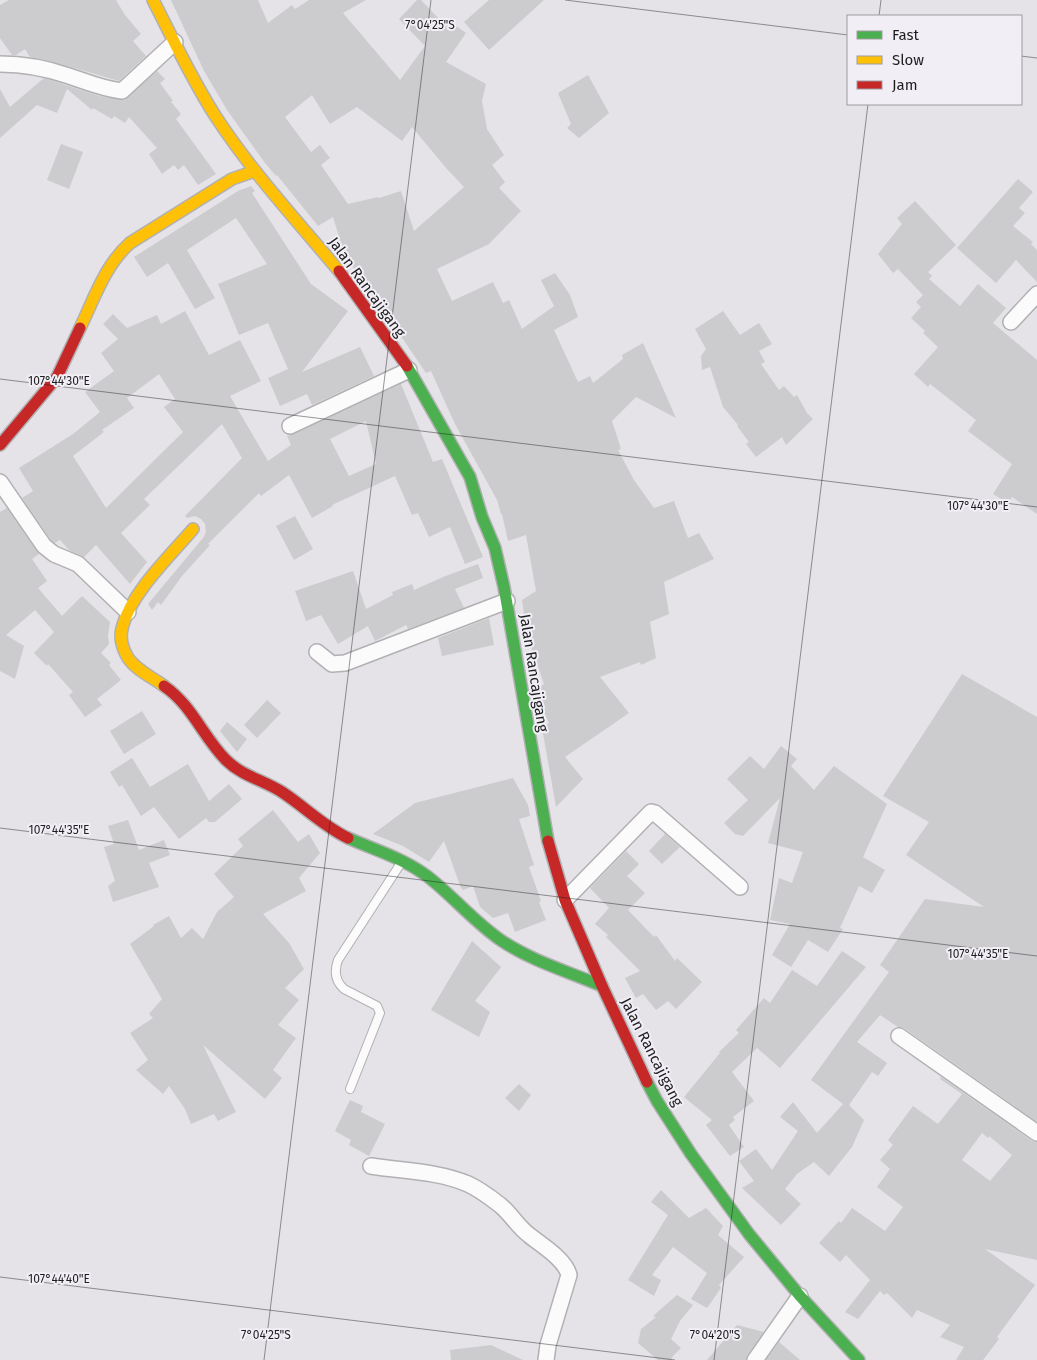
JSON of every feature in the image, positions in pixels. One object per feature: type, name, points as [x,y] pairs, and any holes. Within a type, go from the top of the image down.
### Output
[{"type":"main road","name":"Jalan Rancajigang","points":[[153,0],[194,80],[216,117],[255,171],[346,280],[409,370],[470,477],[482,517],[495,548],[507,601],[550,852],[565,900],[602,986],[657,1101],[691,1154],[749,1234],[800,1296],[858,1360]]},
{"type":"main road","points":[[0,445],[57,377],[109,268],[120,252],[130,243],[232,179],[255,171]]},
{"type":"main road","points":[[193,529],[134,600],[122,624],[121,636],[132,664],[178,696],[215,748],[233,767],[282,792],[313,817],[339,834],[420,870],[481,926],[501,940],[602,986]]},
{"type":"street","points":[[0,64],[30,65],[110,90],[122,91],[175,42]]},
{"type":"street","points":[[1011,322],[1036,296]]},
{"type":"street","points":[[290,426],[409,370]]},
{"type":"street","points":[[0,482],[44,546],[54,554],[78,564],[128,612]]},
{"type":"street","points":[[317,652],[332,664],[345,663],[507,601]]},
{"type":"street","points":[[565,900],[651,812],[655,812],[740,887]]},
{"type":"street","points":[[899,1036],[1037,1133]]},
{"type":"street","points":[[371,1166],[439,1176],[469,1184],[501,1205],[524,1232],[545,1246],[567,1269],[569,1275],[548,1345],[546,1360]]},
{"type":"street","points":[[755,1360],[800,1296]]},
{"type":"lane","points":[[350,1089],[380,1013],[377,1006],[344,989],[336,973],[336,966],[338,960],[402,862]]},
{"type":"building","points":[[9,0],[116,0],[125,15],[141,34],[133,41],[146,56],[119,81],[30,57],[25,49],[16,55],[12,55],[0,38],[0,5]]},
{"type":"building","points":[[171,0],[258,0],[268,23],[292,5],[295,9],[309,0],[366,0],[343,13],[400,80],[425,46],[399,19],[417,0],[421,0],[442,22],[445,18],[466,33],[446,62],[486,84],[482,101],[487,129],[504,155],[492,165],[505,182],[499,188],[521,211],[489,244],[437,269],[452,301],[493,282],[503,303],[509,300],[522,329],[554,306],[541,280],[555,273],[570,295],[578,317],[554,330],[578,382],[590,376],[593,383],[623,359],[622,355],[643,343],[676,418],[636,397],[612,421],[621,449],[618,450],[634,480],[654,508],[674,501],[688,538],[699,533],[714,559],[664,582],[669,614],[650,622],[656,658],[641,665],[640,662],[600,677],[629,713],[565,757],[583,779],[556,807],[542,728],[549,723],[536,697],[535,690],[544,684],[527,635],[522,600],[536,591],[526,535],[508,541],[497,500],[455,424],[431,371],[426,373],[390,320],[379,293],[373,296],[355,271],[350,260],[346,260],[333,217],[318,226],[265,163],[227,110],[204,71]],"holes":[[[312,95],[330,124],[357,107],[402,141],[412,127],[464,187],[414,231],[401,191],[379,198],[348,204],[321,165],[330,158],[320,145],[311,152],[285,117]]]},
{"type":"building","points":[[489,0],[544,0],[489,50],[464,22]]},
{"type":"building","points":[[157,71],[165,79],[160,83],[173,101],[171,102],[181,114],[176,119],[216,174],[198,185],[184,165],[178,170],[174,165],[162,174],[149,154],[157,148],[129,117],[125,123],[114,116],[112,119],[93,108],[92,110],[67,89],[57,113],[37,105],[0,138],[0,89],[10,107],[44,78],[99,96],[124,100]]},
{"type":"building","points":[[588,75],[609,113],[579,138],[567,128],[571,124],[558,93]]},
{"type":"building","points":[[61,144],[83,152],[69,189],[47,180]]},
{"type":"building","points":[[1018,179],[1033,192],[1019,208],[1025,213],[1013,226],[1033,242],[1031,244],[1037,250],[1037,282],[1016,260],[996,283],[957,248]]},
{"type":"building","points":[[251,186],[255,191],[252,193],[311,284],[348,311],[302,372],[360,347],[374,376],[312,405],[307,394],[280,406],[268,378],[288,369],[268,323],[239,335],[218,284],[267,264],[236,218],[187,250],[215,298],[195,309],[168,263],[147,277],[134,257],[238,191]]},
{"type":"building","points":[[915,201],[956,245],[928,272],[932,276],[929,279],[960,306],[978,284],[1006,308],[993,323],[1037,360],[1037,514],[1012,497],[1008,503],[993,494],[1012,464],[968,431],[976,420],[930,384],[928,387],[914,374],[938,347],[911,318],[921,307],[916,302],[923,295],[898,269],[893,273],[878,254],[902,224],[897,218]]},
{"type":"building","points":[[185,311],[209,355],[240,340],[261,381],[230,396],[268,461],[291,445],[287,436],[401,384],[433,462],[442,459],[483,557],[465,564],[450,527],[429,537],[418,513],[412,515],[395,476],[332,505],[312,518],[289,475],[261,496],[259,493],[208,544],[210,545],[182,576],[161,605],[158,602],[152,610],[148,604],[206,532],[205,524],[201,519],[195,516],[187,518],[185,516],[242,458],[222,424],[144,499],[150,505],[121,533],[147,562],[130,584],[96,545],[84,557],[69,550],[60,540],[55,543],[22,498],[33,491],[19,468],[73,434],[100,412],[85,392],[114,371],[101,353],[118,339],[103,324],[113,314],[127,328],[157,315],[161,324]],"holes":[[[159,374],[175,399],[164,407],[183,432],[106,508],[73,456],[104,432],[102,430],[134,408],[127,398]],[[366,421],[376,464],[349,476],[330,439]]]},
{"type":"building","points":[[723,311],[740,335],[759,323],[772,344],[759,351],[765,362],[761,364],[779,390],[784,386],[794,397],[797,395],[807,413],[813,419],[786,445],[782,437],[756,457],[746,444],[749,442],[738,425],[723,407],[710,367],[702,370],[701,356],[706,349],[695,329]]},
{"type":"building","points":[[7,508],[39,554],[32,559],[47,581],[38,588],[62,616],[82,596],[110,622],[109,644],[101,653],[111,663],[109,665],[121,680],[97,699],[102,705],[85,717],[69,695],[73,692],[48,664],[47,666],[34,653],[54,632],[35,610],[6,635],[24,646],[15,679],[0,671],[0,512]]},
{"type":"building","points":[[295,516],[313,549],[294,560],[276,526]]},
{"type":"building","points":[[478,564],[483,578],[455,589],[464,608],[408,629],[406,625],[375,641],[368,626],[338,644],[321,615],[306,621],[295,591],[353,571],[366,609],[393,595],[392,592],[412,584],[414,590]]},
{"type":"building","points":[[489,618],[494,645],[442,656],[438,638]]},
{"type":"building","points":[[962,674],[1037,717],[1037,1122],[904,1028],[898,1027],[880,1015],[857,1042],[887,1063],[878,1076],[872,1072],[849,1105],[864,1120],[852,1147],[829,1176],[814,1162],[797,1174],[785,1189],[801,1204],[781,1225],[742,1188],[754,1181],[739,1161],[756,1149],[772,1170],[798,1131],[780,1117],[793,1102],[817,1133],[843,1104],[811,1080],[889,972],[880,965],[925,899],[984,907],[906,855],[929,822],[883,796]]},
{"type":"building","points":[[267,700],[281,713],[257,738],[244,725]]},
{"type":"building","points":[[142,711],[156,734],[124,754],[110,731]]},
{"type":"building","points":[[227,722],[247,739],[237,752],[220,731]]},
{"type":"building","points":[[781,746],[797,759],[791,766],[814,790],[834,766],[887,804],[863,857],[885,870],[872,893],[859,886],[840,928],[843,929],[828,952],[808,940],[791,967],[772,955],[790,924],[770,920],[779,878],[792,883],[803,852],[768,843],[780,798],[743,836],[735,834],[724,823],[748,800],[727,779],[750,756],[764,769]]},
{"type":"building","points":[[132,758],[150,787],[188,764],[209,801],[229,784],[242,799],[215,822],[209,822],[206,818],[179,839],[154,807],[141,816],[122,785],[119,787],[110,772]]},
{"type":"building","points":[[513,778],[528,805],[530,816],[519,819],[534,865],[529,867],[546,920],[515,932],[508,913],[493,918],[480,907],[473,886],[463,890],[461,888],[444,841],[429,862],[403,846],[373,834],[415,803]]},
{"type":"building","points":[[273,810],[298,842],[309,834],[320,853],[299,878],[306,891],[263,914],[289,943],[304,969],[285,988],[299,1000],[278,1025],[296,1038],[273,1070],[282,1078],[265,1099],[203,1045],[236,1112],[218,1121],[214,1114],[191,1124],[185,1109],[169,1086],[163,1094],[136,1070],[148,1060],[130,1033],[153,1018],[149,1014],[162,999],[130,944],[153,925],[169,916],[181,938],[192,928],[203,939],[217,912],[234,897],[214,874],[243,846],[238,839]]},
{"type":"building","points":[[128,820],[139,850],[164,840],[170,855],[149,863],[159,887],[113,902],[108,886],[115,881],[104,847],[114,844],[108,826]]},
{"type":"building","points":[[665,834],[680,847],[662,864],[649,851]]},
{"type":"building","points":[[626,851],[639,864],[627,876],[645,893],[628,910],[654,937],[656,935],[675,961],[677,958],[702,982],[676,1009],[668,1001],[656,1010],[643,994],[636,998],[625,978],[640,971],[606,937],[608,935],[595,924],[609,908],[590,888]]},
{"type":"building","points":[[472,941],[501,967],[475,1001],[490,1012],[479,1037],[431,1010]]},
{"type":"building","points":[[842,951],[866,967],[780,1068],[757,1048],[732,1072],[754,1101],[733,1117],[735,1120],[729,1125],[744,1147],[730,1156],[706,1125],[712,1120],[684,1097],[719,1052],[739,1033],[736,1030],[764,998],[770,1003],[792,970],[817,986]]},
{"type":"building","points":[[941,1077],[1032,1141],[1037,1142],[1037,1260],[985,1249],[1035,1285],[997,1337],[999,1339],[983,1360],[956,1360],[964,1347],[940,1337],[950,1325],[917,1310],[912,1318],[887,1293],[884,1295],[880,1291],[858,1319],[845,1312],[870,1280],[846,1255],[840,1262],[819,1243],[839,1221],[841,1223],[852,1208],[885,1231],[903,1207],[877,1187],[890,1169],[880,1160],[893,1145],[888,1140],[913,1106],[938,1124],[962,1094],[940,1079]],"holes":[[[982,1133],[988,1138],[989,1136],[1012,1155],[990,1181],[962,1160]]]},
{"type":"building","points":[[519,1084],[531,1095],[519,1111],[505,1098]]},
{"type":"building","points":[[350,1100],[363,1106],[361,1112],[385,1124],[369,1156],[349,1145],[351,1140],[335,1131]]},
{"type":"building","points":[[661,1190],[689,1218],[706,1208],[723,1226],[718,1235],[744,1257],[719,1285],[721,1288],[707,1308],[691,1299],[707,1273],[673,1247],[652,1275],[661,1280],[654,1296],[628,1280],[668,1215],[651,1202]]},
{"type":"building","points":[[677,1295],[693,1305],[680,1321],[671,1339],[681,1348],[671,1360],[658,1360],[638,1343],[641,1329],[656,1317],[653,1316]]},
{"type":"building","points":[[737,1325],[764,1332],[747,1355],[746,1360],[707,1360]]},
{"type":"building","points":[[779,1342],[800,1360],[766,1360]]},
{"type":"building","points":[[491,1345],[523,1360],[451,1360],[450,1350]]},
{"type":"traffic: fast","points":[[407,366],[470,477],[482,517],[495,548],[504,587],[548,841]]},
{"type":"traffic: fast","points":[[348,838],[399,859],[418,870],[437,884],[492,934],[514,948],[538,960],[602,986]]},
{"type":"traffic: fast","points":[[647,1082],[691,1154],[749,1234],[800,1296],[859,1360]]},
{"type":"traffic: slow","points":[[153,0],[199,89],[216,117],[244,157],[275,196],[339,271]]},
{"type":"traffic: slow","points":[[80,328],[107,272],[130,243],[232,179],[255,171]]},
{"type":"traffic: slow","points":[[164,686],[132,663],[124,650],[121,633],[128,612],[143,587],[193,529]]},
{"type":"traffic: jam","points":[[339,271],[407,366]]},
{"type":"traffic: jam","points":[[0,445],[57,377],[80,328]]},
{"type":"traffic: jam","points":[[164,686],[182,702],[218,751],[232,765],[282,792],[330,828],[348,838]]},
{"type":"traffic: jam","points":[[548,841],[565,900],[602,986],[647,1082]]}]
